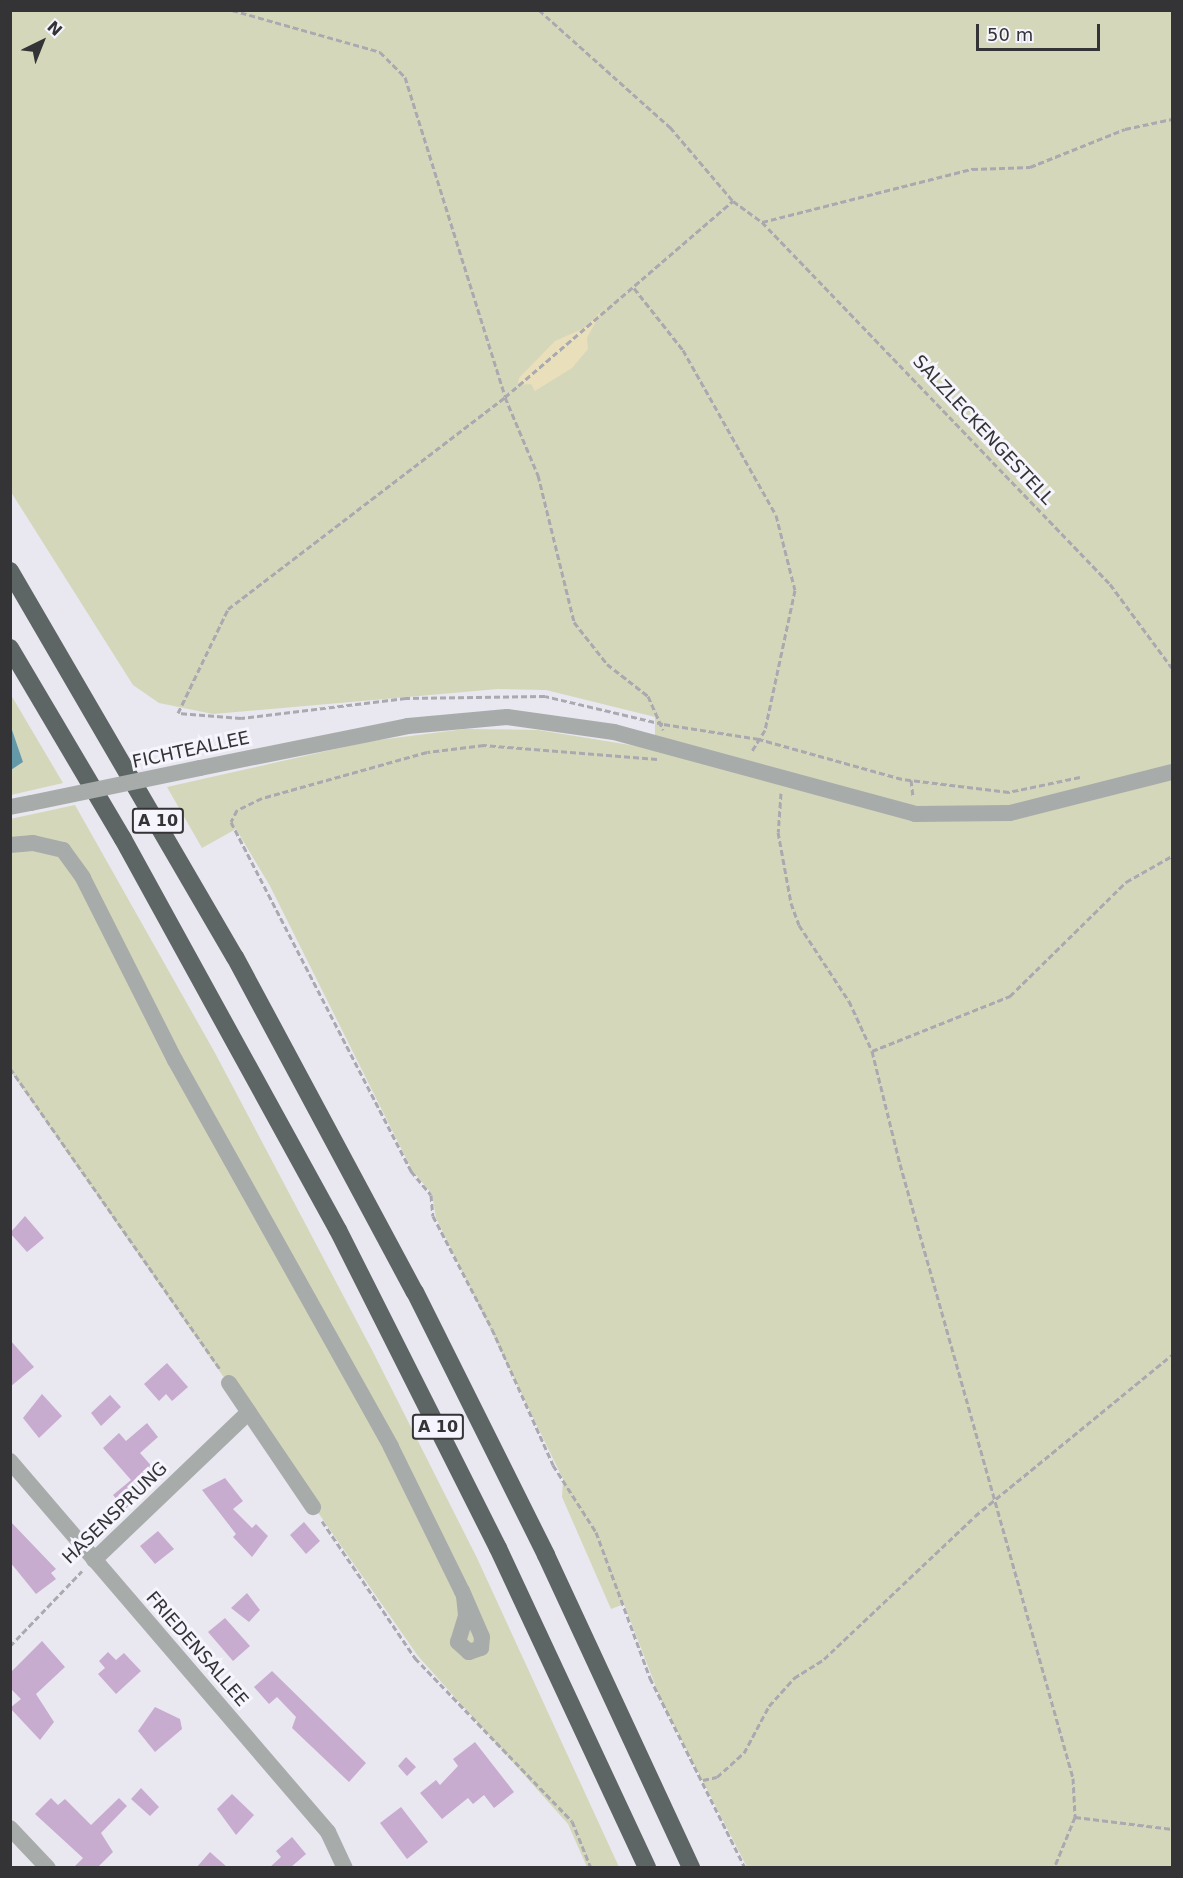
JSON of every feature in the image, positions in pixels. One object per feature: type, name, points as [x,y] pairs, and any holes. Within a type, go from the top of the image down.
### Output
[{"type":"highway","name":"A 10","points":[[10,571],[236,957],[415,1292],[551,1565],[691,1868]]},
{"type":"highway","name":"A 10","points":[[10,648],[123,839],[338,1230],[502,1558],[647,1868]]},
{"type":"street","name":"FICHTEALLEE","points":[[10,807],[380,731],[507,717],[578,725],[663,745],[915,814],[1010,813],[1173,772]]},
{"type":"street","points":[[10,845],[51,845],[73,859],[175,1060],[347,1363],[464,1597]]},
{"type":"street","points":[[229,1383],[313,1507]]},
{"type":"street","name":"HASENSPRUNG","points":[[94,1560],[249,1412]]},
{"type":"street","name":"FRIEDENSALLEE","points":[[10,1461],[328,1832],[345,1868]]},
{"type":"street","points":[[12,1832],[48,1868]]},
{"type":"path","points":[[232,10],[380,52],[405,77],[505,397],[538,475],[574,622],[607,664],[648,696],[663,724],[663,745],[654,762],[484,745],[427,752],[262,798],[237,810],[231,822],[411,1171],[431,1195],[433,1216],[492,1329],[553,1465],[596,1532],[650,1678],[745,1868]]},
{"type":"path","name":"SALZLECKENGESTELL","points":[[538,10],[670,127],[733,201],[762,222],[1110,584],[1173,668]]},
{"type":"path","points":[[762,222],[972,170],[1030,167],[1125,129],[1173,119]]},
{"type":"path","points":[[733,201],[505,397],[228,609],[178,713],[241,718],[406,698],[522,695],[553,697],[663,724],[759,739],[902,779],[1009,792],[1086,775]]},
{"type":"path","points":[[634,288],[683,350],[776,515],[795,590],[759,739],[742,766]]},
{"type":"path","points":[[784,778],[777,819],[791,903],[799,925],[849,1000],[872,1051],[900,1164],[1073,1778],[1075,1817],[1054,1868]]},
{"type":"path","points":[[872,1051],[1010,996],[1126,882],[1173,856]]},
{"type":"path","points":[[10,1068],[229,1383]]},
{"type":"path","points":[[702,1780],[717,1776],[744,1753],[768,1706],[794,1678],[824,1659],[920,1565],[1173,1355]]},
{"type":"path","points":[[313,1507],[415,1659],[572,1821],[591,1868]]},
{"type":"path","name":"HASENSPRUNG","points":[[10,1646],[94,1560]]},
{"type":"path","points":[[1075,1817],[1173,1829]]},
{"type":"green space","points":[[11,11],[1172,11],[1172,1867],[747,1867],[661,1700],[624,1604],[611,1609],[562,1497],[563,1479],[436,1218],[432,1194],[412,1170],[270,886],[236,829],[202,848],[167,787],[371,741],[465,729],[538,730],[655,749],[655,717],[546,690],[498,689],[213,714],[159,703],[133,685],[11,492]]},
{"type":"green space","points":[[11,695],[63,783],[11,795],[11,770],[23,762],[11,727]]},
{"type":"green space","points":[[75,805],[215,1053],[372,1350],[477,1558],[619,1867],[587,1867],[568,1824],[418,1656],[11,1072],[10,819]]},
{"type":"sand","points":[[613,300],[601,312],[587,338],[588,349],[572,368],[535,391],[531,384],[518,385],[519,378],[555,341],[584,328]]},
{"type":"water","points":[[11,727],[23,762],[10,770]]},
{"type":"building","points":[[25,1216],[44,1238],[27,1252],[10,1233]]},
{"type":"building","points":[[10,1340],[34,1367],[10,1387]]},
{"type":"building","points":[[167,1363],[188,1387],[172,1401],[166,1394],[159,1401],[144,1384]]},
{"type":"building","points":[[42,1394],[62,1416],[39,1438],[23,1418]]},
{"type":"building","points":[[110,1395],[121,1407],[101,1426],[91,1413]]},
{"type":"building","points":[[147,1423],[158,1437],[140,1453],[162,1478],[125,1509],[113,1495],[131,1480],[103,1448],[119,1433],[126,1441]]},
{"type":"building","points":[[225,1478],[243,1501],[233,1509],[252,1528],[256,1524],[268,1536],[252,1557],[233,1537],[236,1534],[202,1490]]},
{"type":"building","points":[[10,1521],[56,1569],[51,1573],[56,1579],[36,1594],[10,1562]]},
{"type":"building","points":[[304,1522],[320,1541],[306,1554],[290,1535]]},
{"type":"building","points":[[158,1531],[174,1549],[155,1564],[140,1546]]},
{"type":"building","points":[[247,1593],[260,1610],[249,1622],[231,1608]]},
{"type":"building","points":[[225,1618],[250,1646],[233,1661],[208,1632]]},
{"type":"building","points":[[42,1641],[65,1667],[36,1694],[54,1722],[40,1740],[10,1708],[21,1699],[10,1688],[10,1673]]},
{"type":"building","points":[[108,1652],[116,1660],[124,1653],[141,1671],[116,1694],[98,1674],[105,1668],[99,1661]]},
{"type":"building","points":[[272,1671],[366,1763],[349,1782],[292,1728],[296,1717],[277,1697],[269,1704],[254,1687]]},
{"type":"building","points":[[155,1707],[180,1719],[182,1729],[155,1752],[138,1731]]},
{"type":"building","points":[[475,1742],[514,1792],[494,1808],[484,1795],[473,1804],[468,1798],[442,1819],[420,1793],[436,1780],[440,1785],[458,1766],[453,1759]]},
{"type":"building","points":[[406,1757],[416,1767],[407,1776],[398,1766]]},
{"type":"building","points":[[141,1788],[159,1807],[150,1816],[131,1799]]},
{"type":"building","points":[[232,1794],[254,1815],[236,1835],[217,1809]]},
{"type":"building","points":[[51,1798],[58,1805],[65,1799],[91,1825],[119,1798],[127,1806],[101,1833],[113,1852],[97,1868],[73,1868],[83,1858],[35,1814]]},
{"type":"building","points":[[401,1807],[428,1842],[407,1859],[380,1823]]},
{"type":"building","points":[[292,1837],[306,1854],[290,1868],[269,1868],[281,1857],[276,1851]]},
{"type":"building","points":[[210,1852],[228,1868],[196,1868]]}]
